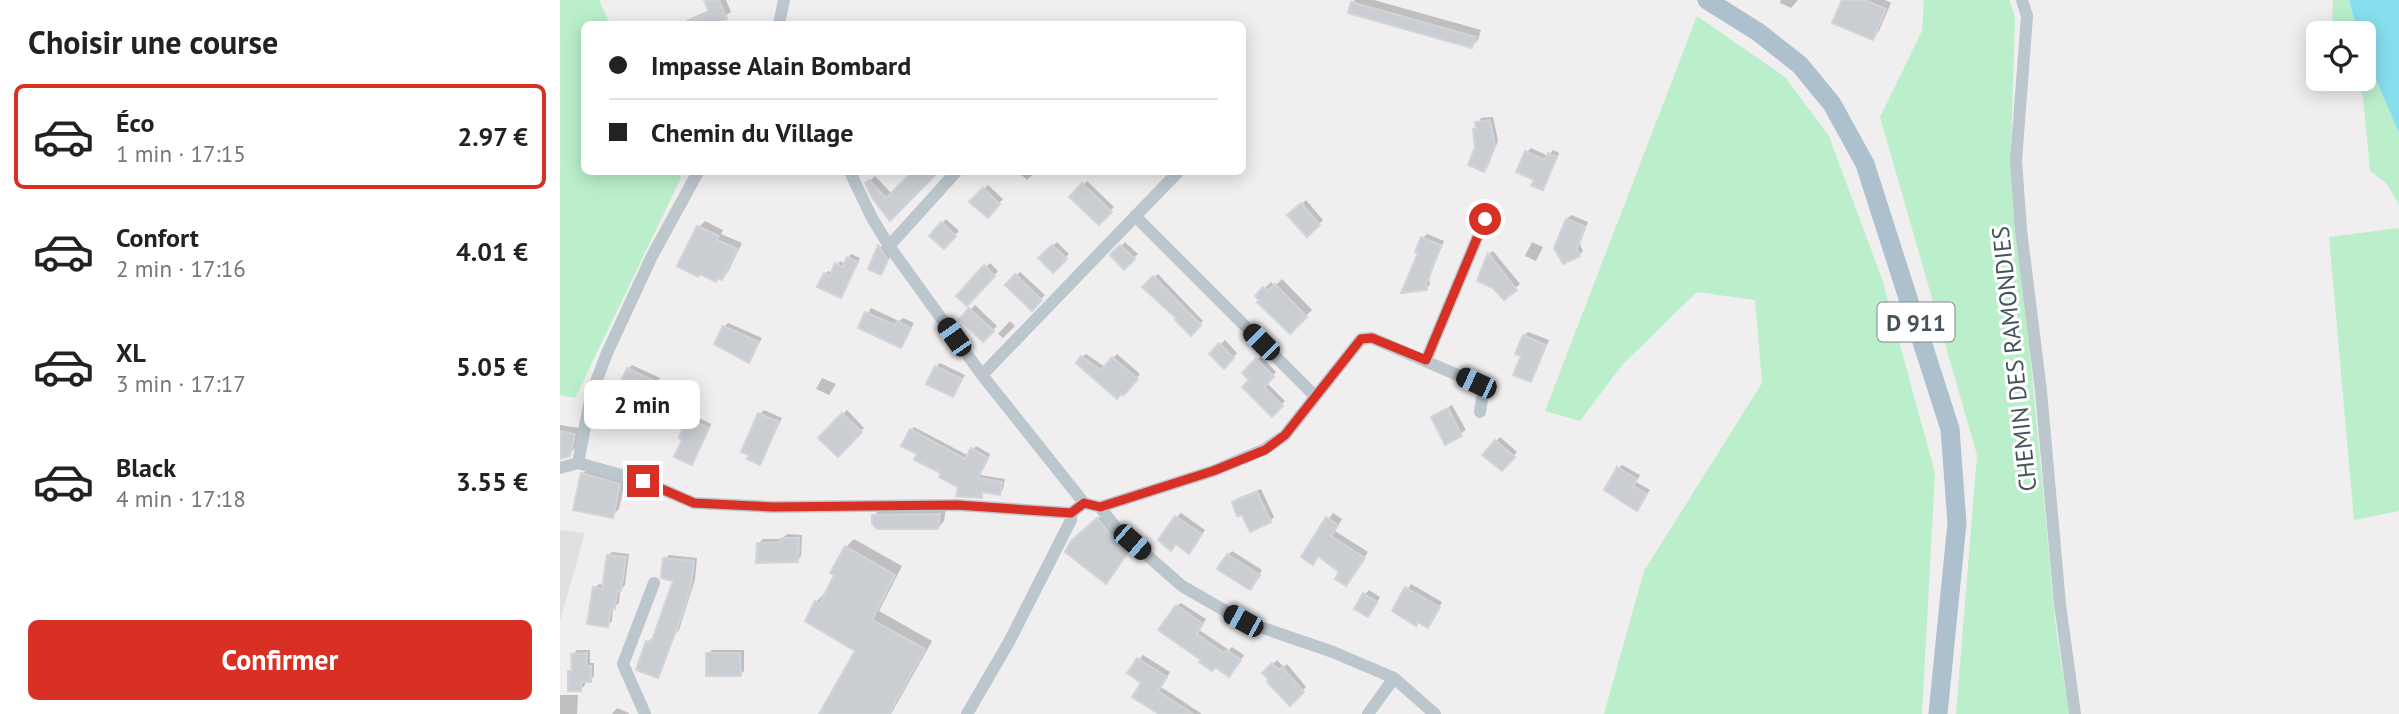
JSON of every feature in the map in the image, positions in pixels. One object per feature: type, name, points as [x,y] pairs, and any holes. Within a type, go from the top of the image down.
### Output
[{"type":"main road","name":"D 911","points":[[1707,0],[1758,32],[1800,65],[1832,104],[1865,164],[1950,429],[1957,523],[1938,714]]},
{"type":"street","points":[[780,21],[784,0]]},
{"type":"street","name":"CHEMIN DES RAMONDIES","points":[[2022,0],[2027,16],[2016,160],[2021,230],[2041,391],[2060,604],[2075,714]]},
{"type":"street","points":[[578,463],[591,395],[607,353],[652,256],[696,175]]},
{"type":"street","points":[[851,175],[889,246],[982,375],[1084,503],[1100,507],[1213,471],[1265,450],[1285,435],[1361,339],[1372,338],[1476,383],[1483,393],[1479,412]]},
{"type":"street","points":[[889,246],[953,175]]},
{"type":"street","points":[[982,375],[1175,175]]},
{"type":"street","points":[[1135,216],[1315,396]]},
{"type":"street","points":[[1426,360],[1485,219]]},
{"type":"street","points":[[560,468],[578,463],[643,481],[694,503],[773,507],[957,505],[1071,513],[1084,503]]},
{"type":"street","points":[[1100,507],[1116,528],[1182,586],[1243,621],[1333,652],[1394,678],[1435,714]]},
{"type":"street","points":[[967,714],[1009,642],[1070,520],[1071,513]]},
{"type":"street","points":[[645,714],[623,664],[654,583]]},
{"type":"street","points":[[1368,714],[1394,678]]},
{"type":"shaded area","points":[[560,530],[585,533],[560,621]]},
{"type":"green space","points":[[560,0],[599,0],[609,21],[581,21],[581,175],[680,175],[681,178],[575,398],[560,395]]},
{"type":"green space","points":[[1924,0],[2009,0],[2015,16],[2011,151],[2056,629],[2069,714],[1956,714],[1977,455],[1880,117],[1922,31]]},
{"type":"green space","points":[[2333,0],[2349,0],[2355,21],[2333,21]]},
{"type":"green space","points":[[1697,16],[1785,77],[1829,136],[1882,279],[1935,473],[1922,714],[1604,714],[1644,571],[1762,383],[1755,300],[1697,292],[1622,365],[1580,421],[1545,411]]},
{"type":"green space","points":[[2376,80],[2399,133],[2399,205],[2386,183],[2370,171],[2361,91],[2376,91]]},
{"type":"green space","points":[[2399,228],[2399,511],[2354,520],[2329,237]]},
{"type":"water","points":[[2349,0],[2399,0],[2399,133],[2376,80],[2376,21],[2355,21]]},
{"type":"building","points":[[704,0],[719,0],[727,19],[689,21],[709,13]]},
{"type":"building","points":[[1842,0],[1865,0],[1886,9],[1873,40],[1832,23]]},
{"type":"building","points":[[1351,2],[1476,37],[1472,48],[1348,13]]},
{"type":"building","points":[[1490,120],[1495,146],[1484,172],[1468,165],[1475,147],[1475,122]]},
{"type":"building","points":[[1525,151],[1545,160],[1548,153],[1557,157],[1543,190],[1531,186],[1534,180],[1516,172]]},
{"type":"building","points":[[909,175],[935,175],[890,221],[872,198],[865,183],[869,180],[886,198]]},
{"type":"building","points":[[1082,183],[1112,212],[1099,225],[1069,197]]},
{"type":"building","points":[[983,188],[1000,204],[988,218],[969,202]]},
{"type":"building","points":[[1301,203],[1320,225],[1307,237],[1287,215]]},
{"type":"building","points":[[1566,219],[1585,226],[1577,249],[1580,256],[1563,264],[1554,248]]},
{"type":"building","points":[[941,222],[956,236],[944,249],[929,236]]},
{"type":"building","points":[[697,226],[719,236],[717,240],[738,249],[722,280],[718,278],[716,282],[700,274],[698,277],[677,266]]},
{"type":"building","points":[[1421,237],[1441,245],[1426,285],[1427,290],[1401,293],[1418,253],[1415,252]]},
{"type":"building","points":[[878,245],[888,260],[881,275],[868,269]]},
{"type":"building","points":[[1052,245],[1067,259],[1053,273],[1038,258]]},
{"type":"building","points":[[1120,245],[1135,259],[1124,270],[1110,255]]},
{"type":"building","points":[[1488,253],[1517,290],[1504,300],[1493,288],[1477,281]]},
{"type":"building","points":[[847,257],[858,262],[841,298],[817,287],[824,273],[830,276],[835,263],[842,267]]},
{"type":"building","points":[[984,265],[995,276],[967,306],[956,296]]},
{"type":"building","points":[[1015,274],[1042,300],[1032,311],[1005,285]]},
{"type":"building","points":[[1153,276],[1201,325],[1191,336],[1175,320],[1177,319],[1142,287]]},
{"type":"building","points":[[1275,284],[1307,317],[1290,334],[1257,302],[1259,300],[1255,296],[1263,287],[1267,291]]},
{"type":"building","points":[[969,308],[994,331],[983,342],[959,319]]},
{"type":"building","points":[[865,312],[895,325],[897,321],[911,328],[901,348],[858,328]]},
{"type":"building","points":[[723,326],[759,342],[749,363],[714,344]]},
{"type":"building","points":[[1523,335],[1546,345],[1531,382],[1513,375],[1521,356],[1515,354]]},
{"type":"building","points":[[1219,343],[1234,358],[1224,369],[1209,354]]},
{"type":"building","points":[[1081,356],[1101,370],[1112,357],[1138,379],[1117,399],[1076,363]]},
{"type":"building","points":[[1256,358],[1274,377],[1264,387],[1283,406],[1272,417],[1242,387],[1249,380],[1242,373]]},
{"type":"building","points":[[935,366],[962,379],[953,397],[926,384]]},
{"type":"building","points":[[627,368],[657,382],[650,398],[634,391],[632,396],[617,390]]},
{"type":"building","points":[[1448,408],[1462,436],[1445,445],[1431,417]]},
{"type":"building","points":[[758,413],[779,422],[760,465],[747,459],[749,455],[741,452]]},
{"type":"building","points":[[842,413],[862,432],[838,457],[818,438]]},
{"type":"building","points":[[687,418],[709,428],[692,465],[674,457],[682,440],[679,438]]},
{"type":"building","points":[[910,429],[965,459],[971,448],[988,458],[978,478],[1002,482],[1000,495],[982,492],[982,498],[956,496],[958,487],[939,477],[941,473],[914,460],[917,454],[901,446]]},
{"type":"building","points":[[560,431],[575,434],[570,456],[560,459]]},
{"type":"building","points":[[1495,440],[1515,457],[1502,471],[1482,455]]},
{"type":"building","points":[[1617,467],[1637,479],[1633,486],[1647,494],[1637,511],[1604,490]]},
{"type":"building","points":[[581,473],[620,484],[613,518],[573,510]]},
{"type":"building","points":[[1257,492],[1271,522],[1250,532],[1242,515],[1237,516],[1232,502]]},
{"type":"building","points":[[940,514],[938,529],[877,529],[872,524],[872,515]]},
{"type":"building","points":[[1175,516],[1202,534],[1189,554],[1176,544],[1171,551],[1158,540]]},
{"type":"building","points":[[1326,517],[1338,525],[1331,536],[1365,558],[1346,586],[1335,579],[1339,572],[1318,556],[1313,565],[1301,557]]},
{"type":"building","points":[[1097,518],[1129,551],[1106,584],[1065,552],[1071,541]]},
{"type":"building","points":[[781,538],[799,538],[798,562],[756,563],[757,543],[780,542]]},
{"type":"building","points":[[845,546],[895,575],[872,620],[925,649],[889,714],[819,714],[855,651],[805,621],[815,601],[820,604],[834,575],[830,573]]},
{"type":"building","points":[[1227,554],[1260,575],[1250,590],[1217,569]]},
{"type":"building","points":[[607,555],[626,557],[621,591],[617,591],[615,609],[611,608],[608,627],[587,624],[593,587],[602,589]]},
{"type":"building","points":[[663,558],[694,561],[684,610],[658,678],[636,670],[646,641],[651,643],[673,581],[661,578]]},
{"type":"building","points":[[1405,587],[1440,607],[1428,628],[1418,622],[1416,626],[1392,611]]},
{"type":"building","points":[[1363,593],[1377,602],[1368,617],[1354,609]]},
{"type":"building","points":[[1176,605],[1203,624],[1197,634],[1224,653],[1227,650],[1241,660],[1229,677],[1215,667],[1212,671],[1199,662],[1201,660],[1158,630]]},
{"type":"building","points":[[587,653],[586,666],[591,666],[591,682],[581,682],[581,691],[568,691],[568,671],[572,671],[571,654]]},
{"type":"building","points":[[706,653],[740,653],[741,676],[706,676]]},
{"type":"building","points":[[1137,658],[1167,677],[1158,691],[1193,714],[1159,714],[1132,697],[1141,683],[1127,673]]},
{"type":"building","points":[[1272,663],[1279,670],[1282,667],[1304,692],[1290,706],[1262,673]]},
{"type":"route","points":[[643,481],[694,503],[773,507],[957,505],[1071,513],[1084,503],[1100,507],[1213,471],[1265,450],[1285,435],[1361,339],[1372,338],[1426,360],[1485,219]]}]
